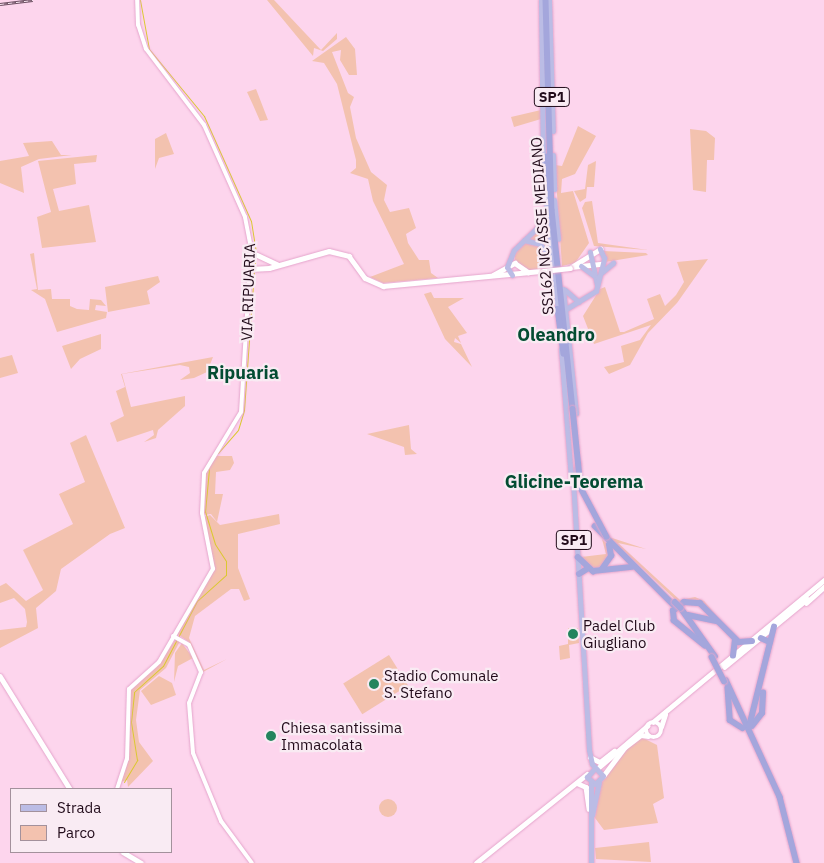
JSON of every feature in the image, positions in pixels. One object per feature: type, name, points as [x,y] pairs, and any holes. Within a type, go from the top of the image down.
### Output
[{"type":"highway","name":"SS162 NC ASSE MEDIANO","points":[[545,0],[549,140],[572,409],[576,478],[595,526],[640,572],[674,603]]},
{"type":"highway","name":"SS162 NC ASSE MEDIANO","points":[[546,23],[547,155],[581,488],[606,538],[681,610],[702,636],[738,705],[774,787],[796,863]]},
{"type":"highway","points":[[549,140],[554,193]]},
{"type":"highway","points":[[546,189],[547,155]]},
{"type":"highway","points":[[558,309],[567,364]]},
{"type":"highway","points":[[602,570],[611,556],[606,538]]},
{"type":"highway","points":[[578,557],[587,569]]},
{"type":"highway","points":[[579,574],[587,569],[602,570],[626,565],[640,572]]},
{"type":"highway","points":[[705,646],[676,624],[673,611],[684,602],[695,600],[734,638],[743,643],[752,641]]},
{"type":"highway","name":"SS162 NC ASSE MEDIANO","points":[[681,610],[714,657]]},
{"type":"highway","points":[[681,610],[717,621]]},
{"type":"highway","points":[[702,636],[701,628],[708,619]]},
{"type":"highway","points":[[748,727],[762,683],[774,628]]},
{"type":"highway","points":[[733,656],[734,638]]},
{"type":"highway","points":[[761,638],[770,642]]},
{"type":"highway","name":"SS162 NC ASSE MEDIANO","points":[[725,680],[768,773]]},
{"type":"highway","points":[[748,727],[762,713],[762,683]]},
{"type":"highway","points":[[728,688],[730,720],[748,727]]},
{"type":"highway","points":[[738,705],[755,709]]},
{"type":"main road","name":"SP1","points":[[545,0],[546,189],[558,309],[588,772]]},
{"type":"main road","name":"SP1","points":[[545,0],[554,193],[578,442],[573,480],[590,757],[596,768]]},
{"type":"main road","points":[[507,267],[513,253],[536,228],[547,206]]},
{"type":"main road","points":[[524,240],[544,247],[552,263]]},
{"type":"main road","points":[[254,253],[273,264],[337,249],[350,255],[367,276],[383,283],[495,275],[515,262]]},
{"type":"main road","points":[[566,309],[591,298],[597,287],[602,264],[600,249],[590,252],[570,268]]},
{"type":"main road","points":[[250,268],[256,270],[329,250],[349,256],[365,278],[383,286],[512,275],[602,264]]},
{"type":"main road","points":[[590,252],[597,287]]},
{"type":"main road","points":[[513,253],[515,262],[529,272]]},
{"type":"main road","points":[[600,273],[613,263]]},
{"type":"main road","points":[[581,266],[595,277]]},
{"type":"main road","points":[[507,267],[512,275]]},
{"type":"main road","points":[[562,285],[579,302]]},
{"type":"main road","points":[[590,757],[600,762],[620,748],[824,580]]},
{"type":"main road","points":[[592,863],[592,813],[599,783],[625,747],[641,735],[657,737],[671,708],[774,628],[824,585]]},
{"type":"main road","points":[[0,676],[69,788]]},
{"type":"main road","points":[[653,722],[661,727]]},
{"type":"main road","points":[[647,726],[648,736]]},
{"type":"main road","points":[[476,863],[581,780],[588,772],[606,766],[620,748]]},
{"type":"main road","points":[[596,768],[603,776]]},
{"type":"main road","points":[[588,772],[590,782],[589,809]]},
{"type":"main road","points":[[581,780],[599,783]]},
{"type":"main road","points":[[575,783],[586,787],[592,863]]},
{"type":"main road","points":[[126,853],[141,863]]},
{"type":"street","name":"VIA RIPUARIA","points":[[118,788],[127,757],[128,692],[159,662],[177,638],[176,630],[213,569],[202,513],[205,465],[234,429],[242,405],[250,268],[254,253],[248,225],[204,125],[146,49],[137,0]]},
{"type":"street","points":[[177,638],[190,647],[200,672],[189,703],[190,745],[200,774],[221,821],[252,863]]},
{"type":"green space","points":[[267,0],[274,0],[321,50],[337,33],[337,39],[323,51],[314,48],[313,56]]},
{"type":"green space","points":[[346,37],[355,49],[357,75],[349,75],[340,60],[341,50],[332,52],[348,93],[354,97],[350,107],[356,138],[371,172],[387,185],[384,200],[390,212],[409,208],[416,228],[406,234],[408,243],[419,260],[429,260],[431,273],[438,278],[383,283],[370,277],[404,264],[373,201],[368,179],[350,173],[356,168],[356,160],[337,84],[324,63],[312,61]]},
{"type":"green space","points":[[256,89],[268,120],[260,121],[247,92]]},
{"type":"green space","points":[[541,110],[541,119],[514,127],[511,117]]},
{"type":"green space","points":[[578,126],[596,136],[575,174],[562,179],[561,193],[573,191],[589,243],[575,263],[562,266],[555,165],[562,166]]},
{"type":"green space","points":[[690,129],[706,131],[715,138],[714,160],[707,160],[706,192],[693,190]]},
{"type":"green space","points":[[166,133],[174,154],[159,158],[155,169],[155,139]]},
{"type":"green space","points":[[52,141],[61,155],[72,155],[39,159],[21,167],[24,193],[0,183],[0,161],[29,156],[23,143]]},
{"type":"green space","points":[[97,155],[96,162],[74,164],[76,184],[53,189],[59,211],[89,205],[96,242],[42,248],[37,217],[51,212],[38,161]]},
{"type":"green space","points":[[596,161],[594,187],[587,187],[586,198],[580,202],[574,191],[585,189],[588,165]]},
{"type":"green space","points":[[592,201],[598,243],[648,250],[594,246],[582,208],[585,202]]},
{"type":"green space","points":[[546,212],[549,253],[541,243],[527,239]]},
{"type":"green space","points":[[536,242],[549,258],[552,267],[529,270],[515,261],[515,252],[522,243]]},
{"type":"green space","points":[[603,251],[646,253],[648,255],[605,262]]},
{"type":"green space","points":[[34,253],[38,290],[51,289],[52,299],[70,299],[70,306],[77,309],[89,310],[90,299],[101,300],[106,306],[96,305],[95,310],[107,312],[106,318],[57,332],[45,299],[31,290],[37,289],[30,254]]},
{"type":"green space","points":[[708,259],[677,303],[648,333],[630,365],[609,374],[604,367],[624,362],[621,346],[640,340],[651,325],[594,344],[583,316],[600,289],[605,287],[620,332],[624,332],[654,319],[647,299],[660,294],[665,306],[676,295],[684,282],[677,262]]},
{"type":"green space","points":[[158,276],[160,282],[147,291],[150,304],[108,312],[105,287]]},
{"type":"green space","points":[[431,292],[434,298],[464,298],[448,307],[467,333],[458,336],[461,343],[455,338],[454,342],[461,344],[472,367],[445,339],[424,294]]},
{"type":"green space","points":[[101,334],[101,349],[80,359],[71,369],[62,346]]},
{"type":"green space","points":[[12,355],[18,373],[0,378],[0,358]]},
{"type":"green space","points":[[213,357],[207,372],[194,378],[180,380],[190,373],[189,367],[180,365],[122,374],[131,407],[185,396],[185,406],[158,430],[156,438],[144,442],[154,435],[153,430],[117,442],[110,423],[124,416],[116,391],[125,387],[121,374]]},
{"type":"green space","points":[[409,425],[411,449],[417,454],[405,455],[404,447],[367,434]]},
{"type":"green space","points":[[86,435],[125,528],[110,534],[61,569],[56,591],[36,608],[38,628],[0,648],[0,630],[26,627],[27,622],[25,609],[14,598],[0,603],[0,586],[6,583],[26,601],[43,590],[23,550],[73,524],[59,494],[85,482],[70,443]]},
{"type":"green space","points":[[211,456],[232,456],[234,463],[230,470],[216,472],[215,494],[223,494],[217,522],[211,514],[204,515],[206,470]]},
{"type":"green space","points":[[279,514],[280,524],[238,534],[238,568],[250,599],[244,601],[239,589],[231,589],[195,616],[189,638],[204,670],[227,659],[203,672],[189,642],[176,633],[214,570],[204,517],[210,515],[220,525]]},
{"type":"green space","points":[[609,537],[646,549],[618,543],[680,600],[695,597],[704,601],[738,640],[696,600],[679,603]]},
{"type":"green space","points":[[602,539],[607,544],[610,556],[601,567],[592,569],[581,557],[606,554]]},
{"type":"green space","points":[[568,628],[578,628],[579,643],[569,645],[570,658],[560,660],[559,646],[568,644]]},
{"type":"green space","points":[[176,639],[180,641],[166,668],[140,690],[136,720],[139,742],[153,761],[128,787],[127,780],[121,782],[127,765],[131,690],[157,667]]},
{"type":"green space","points":[[182,643],[193,658],[178,666],[174,682],[175,653]]},
{"type":"green space","name":"Stadio Comunale S. Stefano","points":[[389,655],[408,686],[362,714],[343,684]]},
{"type":"green space","points":[[159,676],[172,683],[176,695],[151,705],[141,691]]},
{"type":"green space","points":[[641,737],[657,745],[664,798],[653,804],[658,823],[604,830],[595,818],[600,785],[627,749]]},
{"type":"green space","points":[[384,799],[392,799],[397,804],[395,815],[384,817],[379,812],[379,804]]},
{"type":"green space","points":[[649,842],[651,862],[596,859],[595,848]]},
{"type":"waterway","points":[[140,0],[149,49],[204,116],[251,221],[256,252]]},
{"type":"waterway","points":[[255,256],[255,267]]},
{"type":"waterway","points":[[218,453],[238,430],[244,410],[254,270]]},
{"type":"waterway","points":[[124,782],[137,760],[131,722],[134,692],[163,666],[197,601],[226,575],[226,561],[215,544],[205,512],[209,469]]},
{"type":"railway","points":[[0,4],[33,0]]},
{"type":"place","name":"Padel Club Giugliano","points":[[573,634]]},
{"type":"place","name":"Stadio Comunale S. Stefano","points":[[374,684]]},
{"type":"place","name":"Chiesa santissima Immacolata","points":[[271,736]]},
{"type":"district","name":"Oleandro","points":[[556,335]]},
{"type":"district","name":"Ripuaria","points":[[243,373]]},
{"type":"district","name":"Glicine-Teorema","points":[[574,482]]}]
